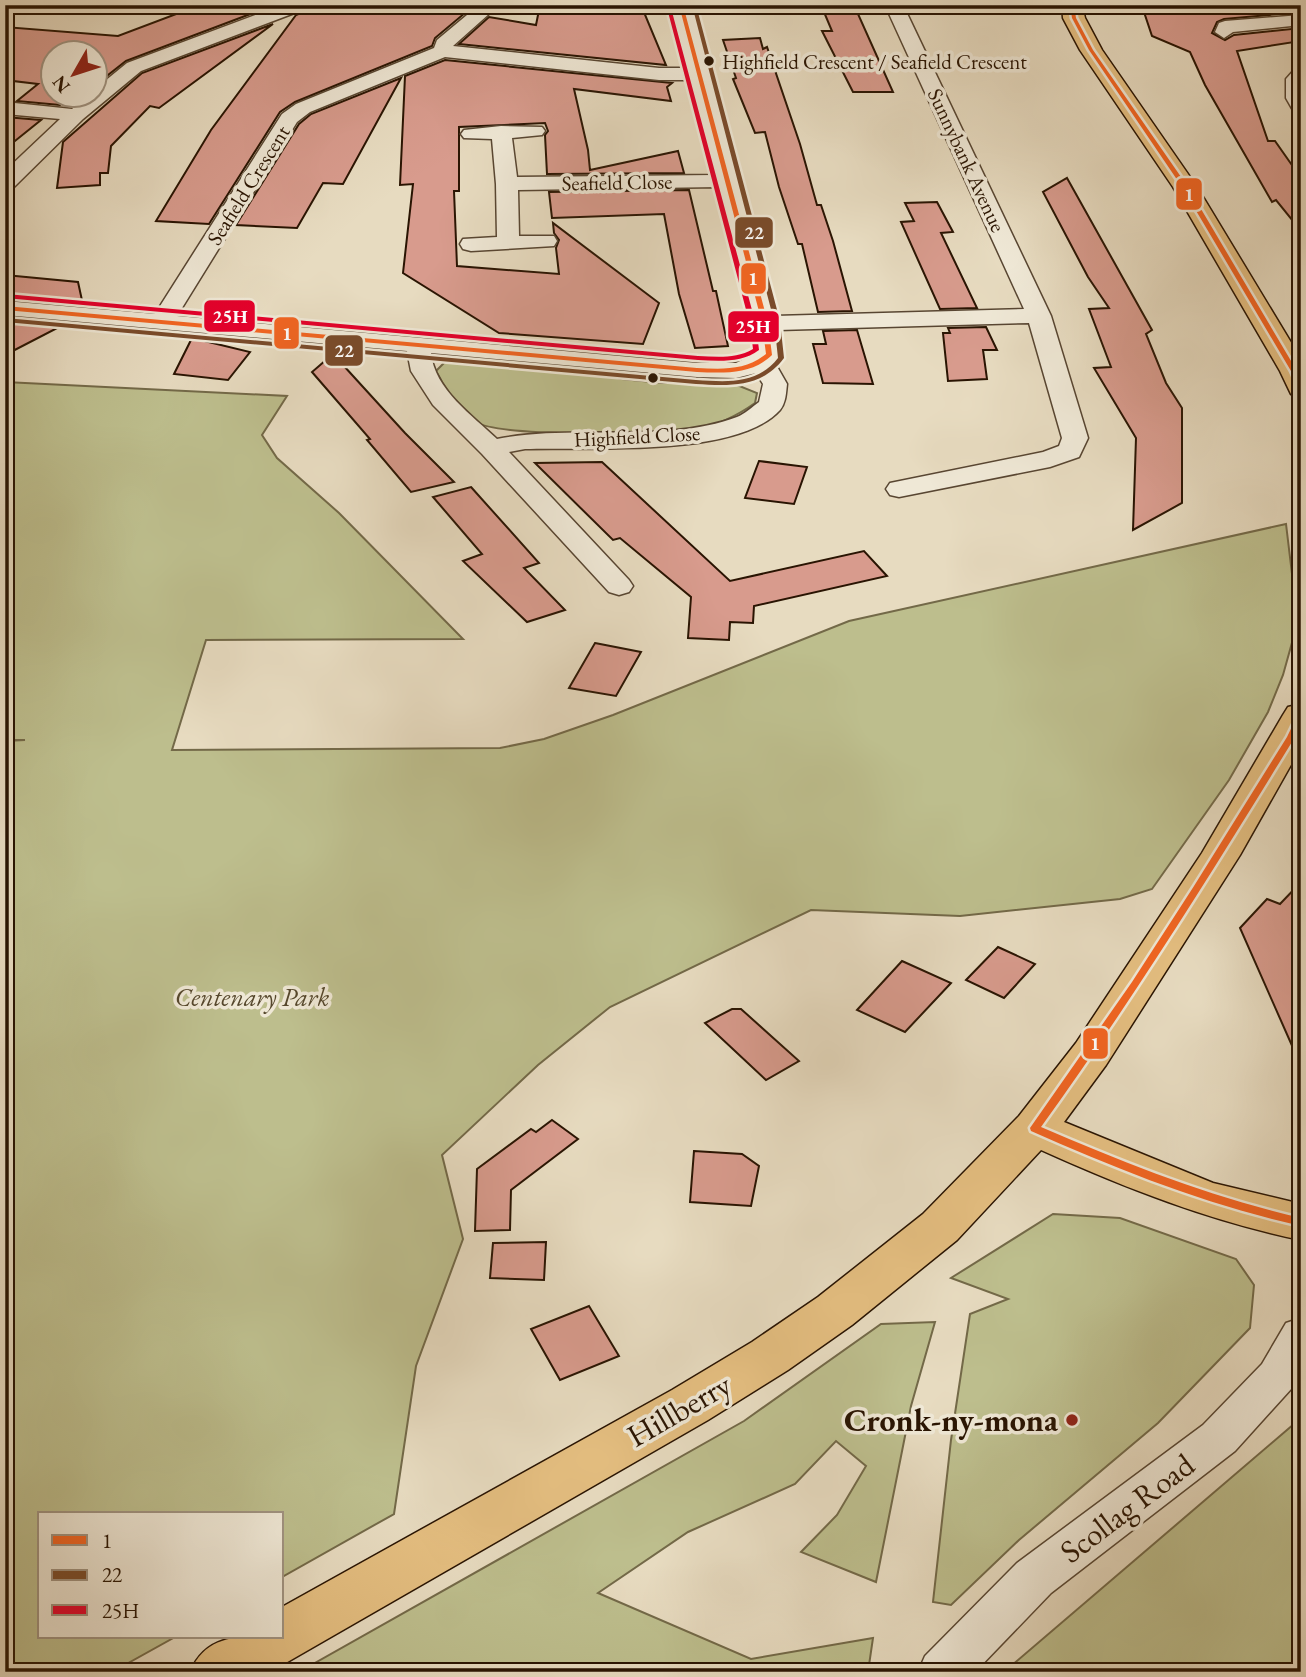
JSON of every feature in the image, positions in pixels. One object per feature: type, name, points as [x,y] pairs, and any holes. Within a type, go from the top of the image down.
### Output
[{"type":"highway","points":[[1072,5],[1074,18],[1091,50],[1185,187],[1294,371],[1301,388]]},
{"type":"highway","name":"Hillberry","points":[[284,1634],[690,1405],[770,1356],[835,1311],[940,1227],[1035,1128],[1091,1054],[1173,932],[1291,737],[1301,715]]},
{"type":"highway","points":[[1035,1128],[1201,1198],[1263,1216],[1301,1222]]},
{"type":"highway","name":"Hillberry","points":[[218,1672],[278,1638]]},
{"type":"street","points":[[5,183],[76,115],[134,67],[299,5]]},
{"type":"street","name":"Seafield Crescent","points":[[443,51],[444,44],[490,5]]},
{"type":"street","points":[[5,307],[698,370],[742,369],[762,362],[769,355],[765,323],[681,5]]},
{"type":"street","name":"Sunnybank Avenue","points":[[894,5],[1039,316],[1075,438],[1070,451],[1049,459],[899,489]]},
{"type":"street","points":[[1205,18],[1225,30],[1301,20]]},
{"type":"street","name":"Seafield Crescent","points":[[161,323],[289,118],[303,108],[443,51],[659,74],[698,74]]},
{"type":"street","points":[[1301,74],[1296,79],[1296,98],[1301,108]]},
{"type":"street","points":[[5,108],[76,115]]},
{"type":"street","points":[[471,134],[535,131]]},
{"type":"street","points":[[501,132],[507,184],[508,243]]},
{"type":"street","name":"Seafield Close","points":[[507,184],[726,181]]},
{"type":"street","points":[[5,191],[30,194]]},
{"type":"street","points":[[471,244],[546,241]]},
{"type":"street","points":[[765,323],[1039,316]]},
{"type":"street","points":[[419,344],[418,355],[423,371],[442,400],[491,448],[619,586]]},
{"type":"street","name":"Highfield Close","points":[[491,448],[525,440],[695,437],[749,422],[771,405],[775,384],[762,362]]},
{"type":"street","name":"Scollag Road","points":[[942,1672],[1034,1578],[1219,1438],[1277,1376],[1301,1335]]},
{"type":"green space","points":[[458,358],[579,369],[622,379],[662,383],[727,381],[757,393],[755,403],[741,412],[696,429],[619,433],[515,430],[476,422],[458,406],[436,371],[446,361]]},
{"type":"green space","name":"Centenary Park","points":[[5,382],[287,396],[262,435],[277,458],[339,513],[463,639],[206,640],[172,750],[500,748],[544,739],[613,715],[849,621],[1286,524],[1292,574],[1293,639],[1283,675],[1268,712],[1229,780],[1152,889],[1120,899],[960,916],[811,910],[610,1007],[538,1065],[442,1155],[463,1239],[416,1366],[394,1514],[284,1576],[284,1512],[38,1512],[38,1638],[173,1638],[112,1672],[5,1672],[5,741],[25,740],[5,740]]},
{"type":"green space","points":[[1053,1214],[1120,1218],[1236,1259],[1254,1285],[1250,1328],[1158,1423],[1019,1540],[951,1605],[933,1602],[951,1440],[970,1314],[1008,1299],[951,1278]]},
{"type":"green space","points":[[935,1322],[911,1406],[876,1582],[801,1552],[837,1515],[866,1466],[836,1441],[795,1484],[688,1532],[598,1593],[751,1659],[873,1638],[868,1672],[299,1672],[744,1421],[881,1324]]},
{"type":"green space","points":[[1301,1418],[1301,1672],[1004,1672]]},
{"type":"building","points":[[200,5],[274,5],[126,61],[108,75],[108,38],[38,38],[38,84],[5,80],[5,27],[118,36]]},
{"type":"building","points":[[310,5],[414,5],[465,13],[435,38],[432,46],[295,102],[280,112],[209,224],[156,221],[211,130],[296,15],[306,11]]},
{"type":"building","points":[[540,5],[641,5],[666,65],[459,44],[489,17],[536,25]]},
{"type":"building","points":[[821,5],[854,5],[893,92],[853,92],[822,31],[832,31]]},
{"type":"building","points":[[1165,5],[1301,5],[1301,12],[1224,19],[1217,22],[1212,33],[1225,40],[1234,35],[1301,28],[1301,41],[1237,51],[1268,141],[1275,141],[1301,178],[1301,231],[1276,200],[1272,202],[1205,85],[1190,52],[1152,36],[1143,9]]},
{"type":"building","points":[[273,24],[159,108],[150,106],[111,146],[108,173],[100,173],[100,185],[57,188],[63,142],[102,108],[108,108],[108,103],[142,73]]},
{"type":"building","points":[[760,38],[763,49],[767,47],[800,144],[817,205],[821,205],[852,311],[818,312],[802,244],[798,244],[779,187],[765,132],[755,133],[733,79],[736,78],[723,40]]},
{"type":"building","points":[[445,60],[672,83],[667,87],[671,101],[574,89],[590,170],[678,151],[684,173],[547,174],[545,135],[548,131],[545,123],[459,127],[459,191],[454,191],[457,266],[559,274],[556,248],[559,240],[554,233],[553,223],[659,303],[643,344],[499,333],[403,273],[413,184],[400,185],[405,76]]},
{"type":"building","points":[[401,78],[343,184],[323,183],[297,228],[236,225],[299,124],[311,114]]},
{"type":"building","points":[[38,84],[38,103],[17,101]]},
{"type":"building","points":[[5,117],[41,120],[5,149]]},
{"type":"building","points":[[1067,178],[1152,330],[1146,334],[1166,383],[1182,408],[1182,503],[1133,530],[1136,438],[1094,368],[1111,367],[1089,309],[1109,308],[1088,277],[1043,192]]},
{"type":"building","points":[[689,190],[728,346],[695,348],[679,294],[664,214],[552,218],[549,192]]},
{"type":"building","points":[[937,202],[953,232],[941,233],[977,308],[940,309],[901,222],[914,221],[905,203]]},
{"type":"building","points":[[5,275],[78,282],[83,305],[5,298]]},
{"type":"building","points":[[5,318],[67,323],[5,355]]},
{"type":"building","points":[[986,327],[997,350],[983,350],[987,379],[948,381],[943,333],[950,333],[948,328]]},
{"type":"building","points":[[857,330],[873,384],[823,383],[813,344],[826,344],[823,331]]},
{"type":"building","points":[[192,338],[250,352],[228,380],[174,374]]},
{"type":"building","points":[[333,354],[454,482],[411,492],[367,440],[370,439],[312,372]]},
{"type":"building","points":[[759,461],[807,467],[794,504],[745,498]]},
{"type":"building","points":[[602,462],[730,581],[864,551],[887,576],[754,606],[753,623],[730,622],[729,640],[688,638],[691,597],[620,538],[613,540],[535,463]]},
{"type":"building","points":[[471,487],[539,563],[524,568],[565,610],[527,622],[463,561],[482,554],[433,497]]},
{"type":"building","points":[[595,643],[641,652],[616,696],[569,688]]},
{"type":"building","points":[[1301,882],[1301,1066],[1240,928],[1267,899],[1280,904]]},
{"type":"building","points":[[998,947],[1035,964],[1004,998],[966,980]]},
{"type":"building","points":[[902,961],[951,983],[905,1032],[857,1010]]},
{"type":"building","points":[[732,1009],[741,1009],[799,1061],[766,1080],[705,1023]]},
{"type":"building","points":[[552,1120],[578,1139],[511,1190],[510,1230],[475,1231],[477,1169],[531,1129],[536,1132]]},
{"type":"building","points":[[694,1151],[742,1154],[759,1166],[751,1206],[690,1202]]},
{"type":"building","points":[[546,1242],[544,1280],[490,1278],[493,1243]]},
{"type":"building","points":[[589,1306],[619,1356],[560,1380],[531,1329]]},
{"type":"transit line","name":"1","points":[[5,308],[697,370],[735,370],[753,366],[769,355],[765,323],[681,5]]},
{"type":"transit line","name":"22","points":[[5,320],[696,382],[743,382],[765,374],[781,358],[777,321],[694,5]]},
{"type":"transit line","name":"1","points":[[1072,5],[1074,18],[1091,50],[1185,187],[1301,387]]},
{"type":"transit line","name":"25H","points":[[6,296],[698,358],[728,359],[749,354],[756,350],[753,325],[669,8]]},
{"type":"transit line","name":"1","points":[[1301,716],[1291,737],[1167,936],[1103,1033],[1035,1128],[1198,1194],[1301,1222]]},
{"type":"place","name":"Highfield Crescent / Seafield Crescent","points":[[709,61]]},
{"type":"place","name":"Cronk-ny-mona","points":[[1072,1420]]}]
